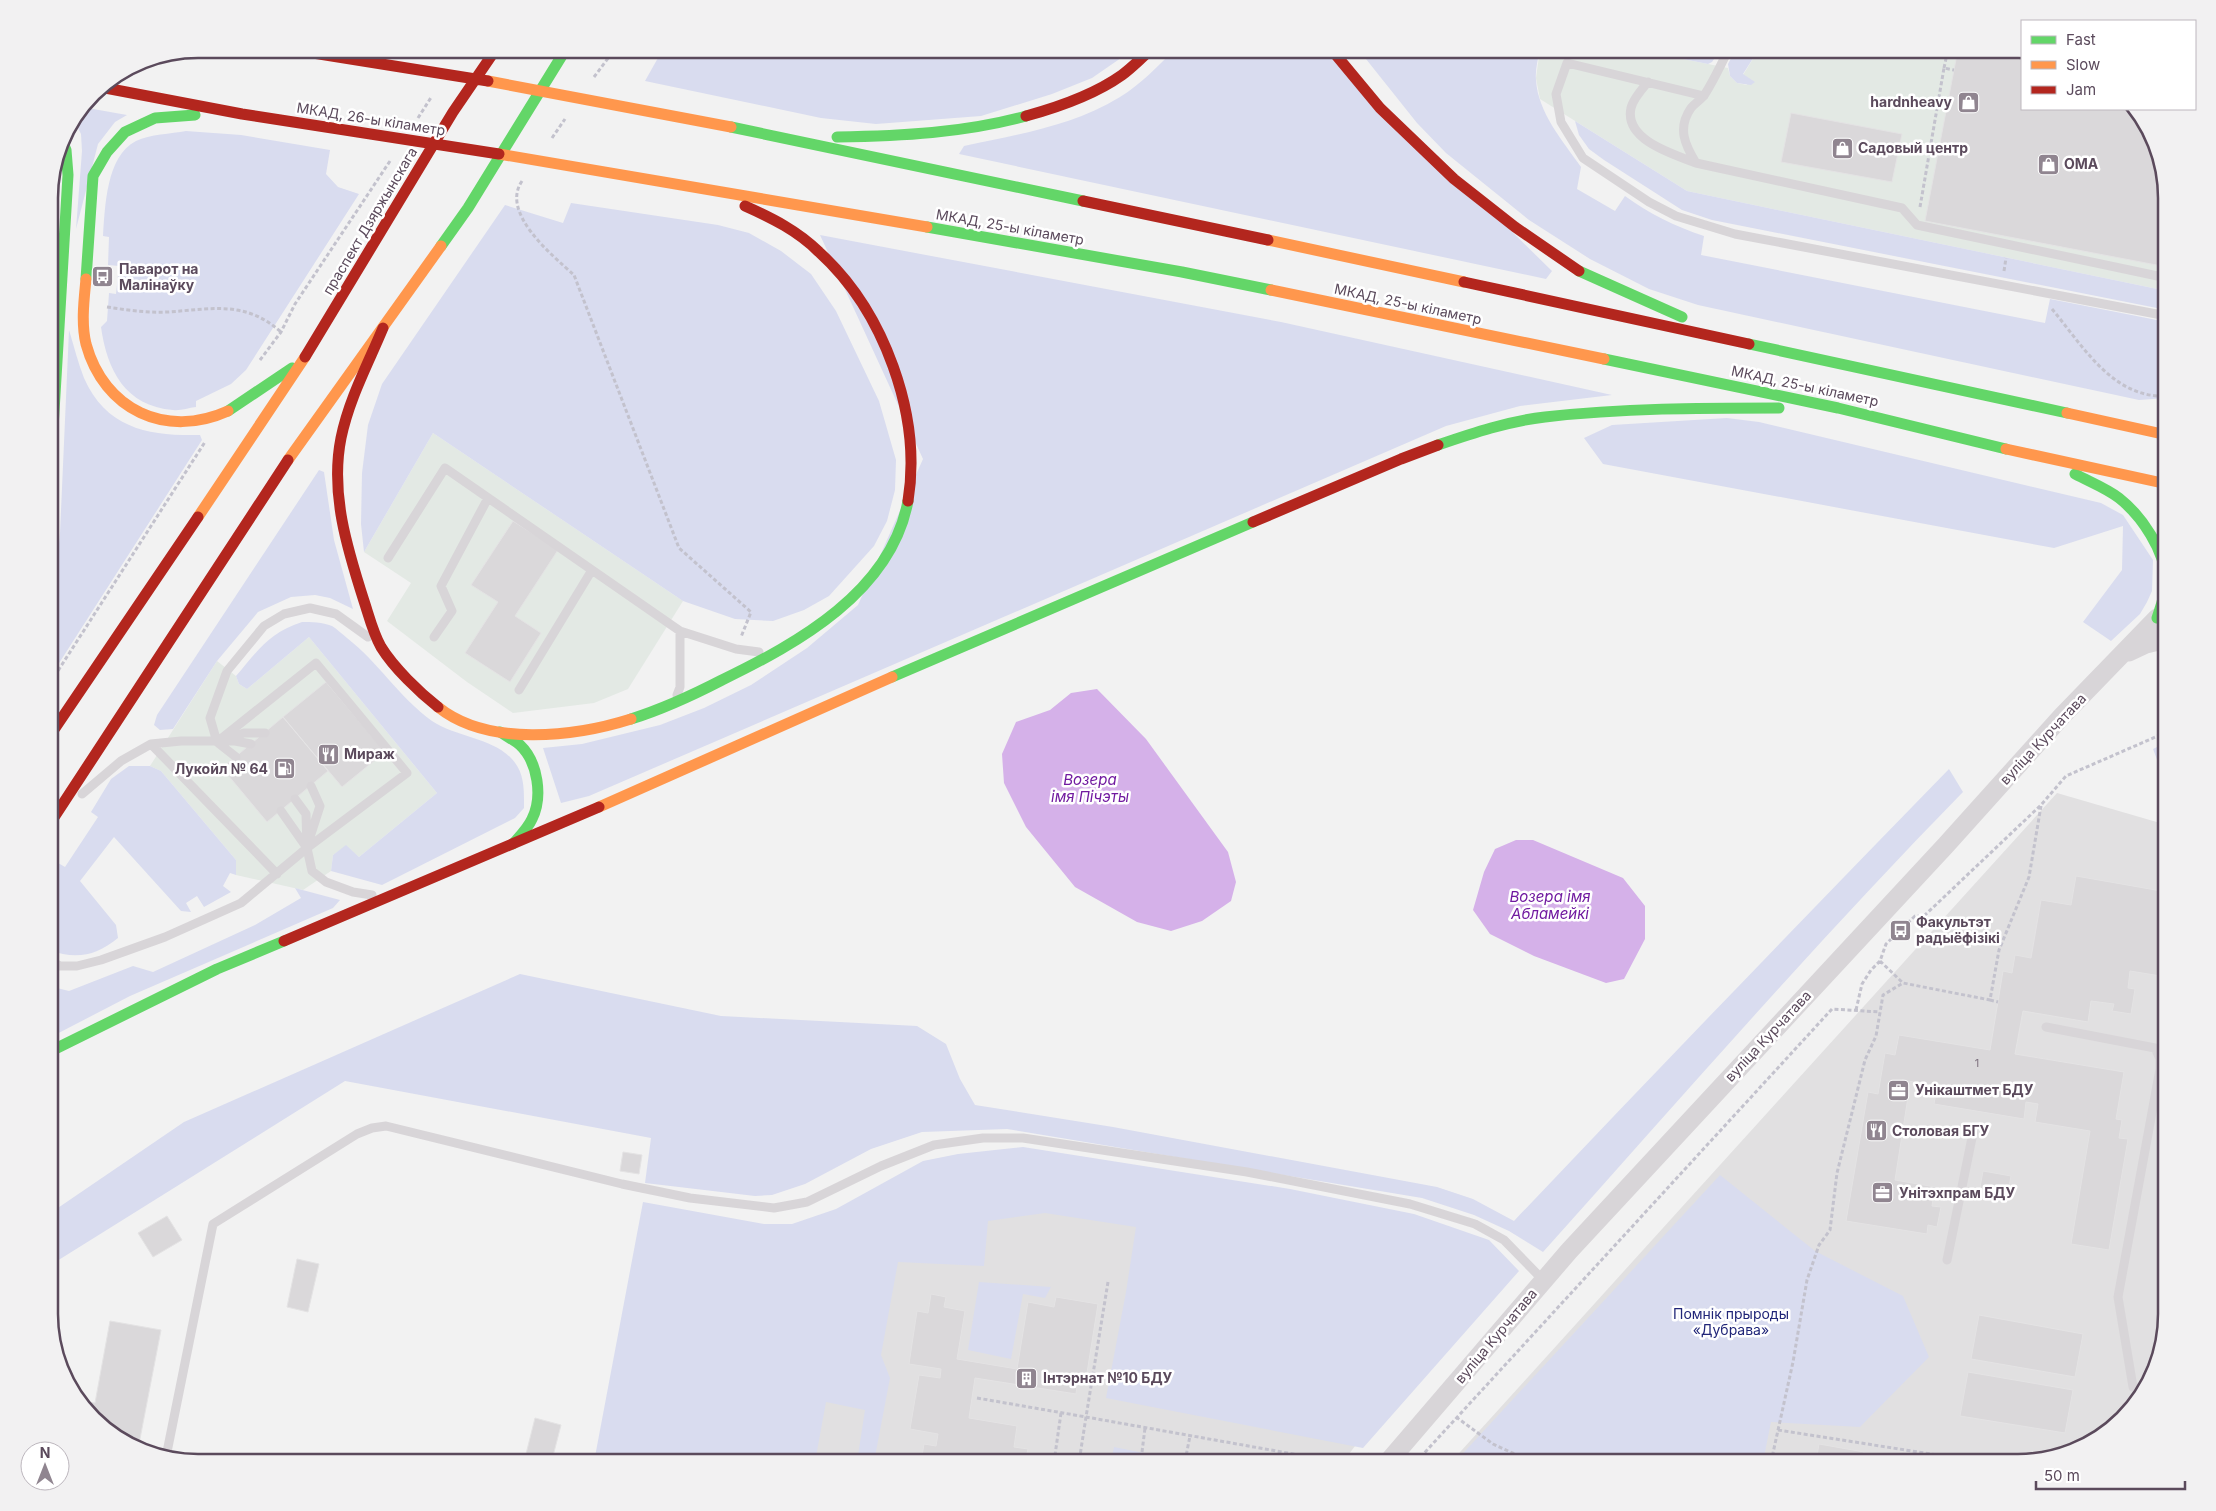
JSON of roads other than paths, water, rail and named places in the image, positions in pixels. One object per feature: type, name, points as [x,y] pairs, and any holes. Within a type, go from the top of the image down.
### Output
[{"type":"highway","points":[[350,58],[611,103],[779,136],[2158,433]]},
{"type":"highway","name":"праспект Дзяржынскага","points":[[58,724],[303,360],[453,112],[490,58]]},
{"type":"highway","points":[[58,811],[288,460],[468,208],[560,58]]},
{"type":"highway","points":[[779,136],[892,137],[962,130],[1019,118],[1069,102],[1106,85],[1138,64],[1144,58]]},
{"type":"highway","points":[[1338,58],[1380,108],[1424,151],[1454,179],[1515,227],[1577,270],[1732,340]]},
{"type":"highway","name":"МКАД, 26-ы кіламетр","points":[[109,89],[242,114],[582,167],[637,178]]},
{"type":"highway","points":[[242,114],[155,118],[125,132],[106,152],[93,176],[85,267],[83,336],[87,352],[97,375],[108,392],[125,405],[150,419],[178,422],[206,419],[227,412],[303,360]]},
{"type":"highway","points":[[58,251],[68,175],[66,150]]},
{"type":"highway","name":"МКАД, 25-ы кіламетр","points":[[637,178],[1182,272],[1838,408],[2048,460],[2158,482]]},
{"type":"highway","points":[[383,328],[346,417],[338,470],[341,515],[350,560],[380,646],[426,698],[473,727],[500,732],[544,734],[610,725],[674,703],[757,664],[828,618],[852,598],[874,572],[901,526],[911,480],[912,446],[907,412],[900,385],[871,318],[850,286],[832,264],[791,228],[768,215],[697,188]]},
{"type":"highway","points":[[58,1048],[217,969],[513,844],[1168,557],[1401,459],[1475,432],[1544,417],[1609,412],[1684,408],[1838,408]]},
{"type":"highway","points":[[2048,460],[2120,499],[2140,520],[2158,552]]},
{"type":"highway","points":[[500,732],[519,744],[527,755],[534,774],[539,800],[534,817],[513,844]]},
{"type":"street","points":[[58,266],[85,267]]},
{"type":"street","name":"вуліца Курчатава","points":[[1395,1454],[1544,1280],[1946,845],[2062,716],[2124,655],[2158,617]]},
{"type":"street","points":[[2124,655],[2146,644],[2158,641]]},
{"type":"lane","points":[[1696,163],[1685,145],[1684,130],[1686,118],[1692,108],[1704,96],[1724,58]]},
{"type":"lane","points":[[1704,96],[1566,63],[1556,94],[1562,122],[1583,158],[1649,202],[1676,216],[1735,234],[2158,314]]},
{"type":"lane","points":[[1648,82],[1631,106],[1630,120],[1635,130],[1645,139],[1671,154],[1696,163],[1902,208],[1917,225],[2158,276]]},
{"type":"lane","points":[[388,558],[445,468],[680,631],[736,649],[765,652],[780,650]]},
{"type":"lane","points":[[434,638],[452,611],[441,586],[488,498]]},
{"type":"lane","points":[[519,690],[592,570]]},
{"type":"lane","points":[[236,757],[217,742],[210,718],[227,672],[264,626],[284,614],[310,608],[336,614],[380,646]]},
{"type":"lane","points":[[674,703],[680,687],[680,631]]},
{"type":"lane","points":[[58,965],[77,966],[102,960],[165,937],[241,903],[307,848],[407,773],[316,663],[217,742]]},
{"type":"lane","points":[[217,742],[244,732],[265,733]]},
{"type":"lane","points":[[58,816],[121,761],[152,744],[181,741],[235,741],[251,744]]},
{"type":"lane","points":[[152,744],[277,874]]},
{"type":"lane","points":[[307,848],[320,806],[311,786]]},
{"type":"lane","points":[[295,799],[306,814],[307,848],[312,871],[326,882],[353,892],[387,898]]},
{"type":"lane","points":[[280,811],[307,848]]},
{"type":"lane","points":[[2046,1027],[2154,1048],[2158,1055]]},
{"type":"lane","points":[[2137,1387],[2133,1387],[2118,1297],[2158,1080]]},
{"type":"lane","points":[[167,1450],[213,1224],[357,1134],[372,1128],[386,1126],[622,1184],[690,1198],[774,1208],[807,1202],[881,1166],[934,1145],[983,1138],[1023,1138],[1246,1172],[1410,1204],[1475,1224],[1504,1240],[1544,1280]]},
{"type":"lane","points":[[1947,1260],[1973,1133]]},
{"type":"water","name":"Возера імя Пічэты","points":[[1097,689],[1146,739],[1228,852],[1236,882],[1231,901],[1202,921],[1171,931],[1137,922],[1075,887],[1026,827],[1004,783],[1002,754],[1016,722],[1050,710],[1071,693]]},
{"type":"water","name":"Возера імя Абламейкі","points":[[1516,840],[1533,840],[1623,878],[1645,906],[1645,939],[1624,979],[1606,983],[1534,956],[1490,934],[1473,910],[1484,872],[1495,849]]},
{"type":"place","name":"hardnheavy","points":[[1968,102]]},
{"type":"place","name":"Садовый центр","points":[[1842,148]]},
{"type":"place","name":"ОМА","points":[[2048,164]]},
{"type":"place","name":"Паварот на Малінаўку","points":[[103,277]]},
{"type":"place","name":"Мираж","points":[[328,754]]},
{"type":"place","name":"Лукойл № 64","points":[[284,769]]},
{"type":"place","name":"Факультэт радыёфізікі","points":[[1900,930]]},
{"type":"place","name":"Унікаштмет БДУ","points":[[1899,1090]]},
{"type":"place","name":"Столовая БГУ","points":[[1876,1131]]},
{"type":"place","name":"Унітэхпрам БДУ","points":[[1883,1193]]},
{"type":"place","name":"Інтэрнат №10 БДУ","points":[[1027,1378]]},
{"type":"park label","name":"Помнік прыроды «Дубрава»","points":[[1731,1322]]}]
